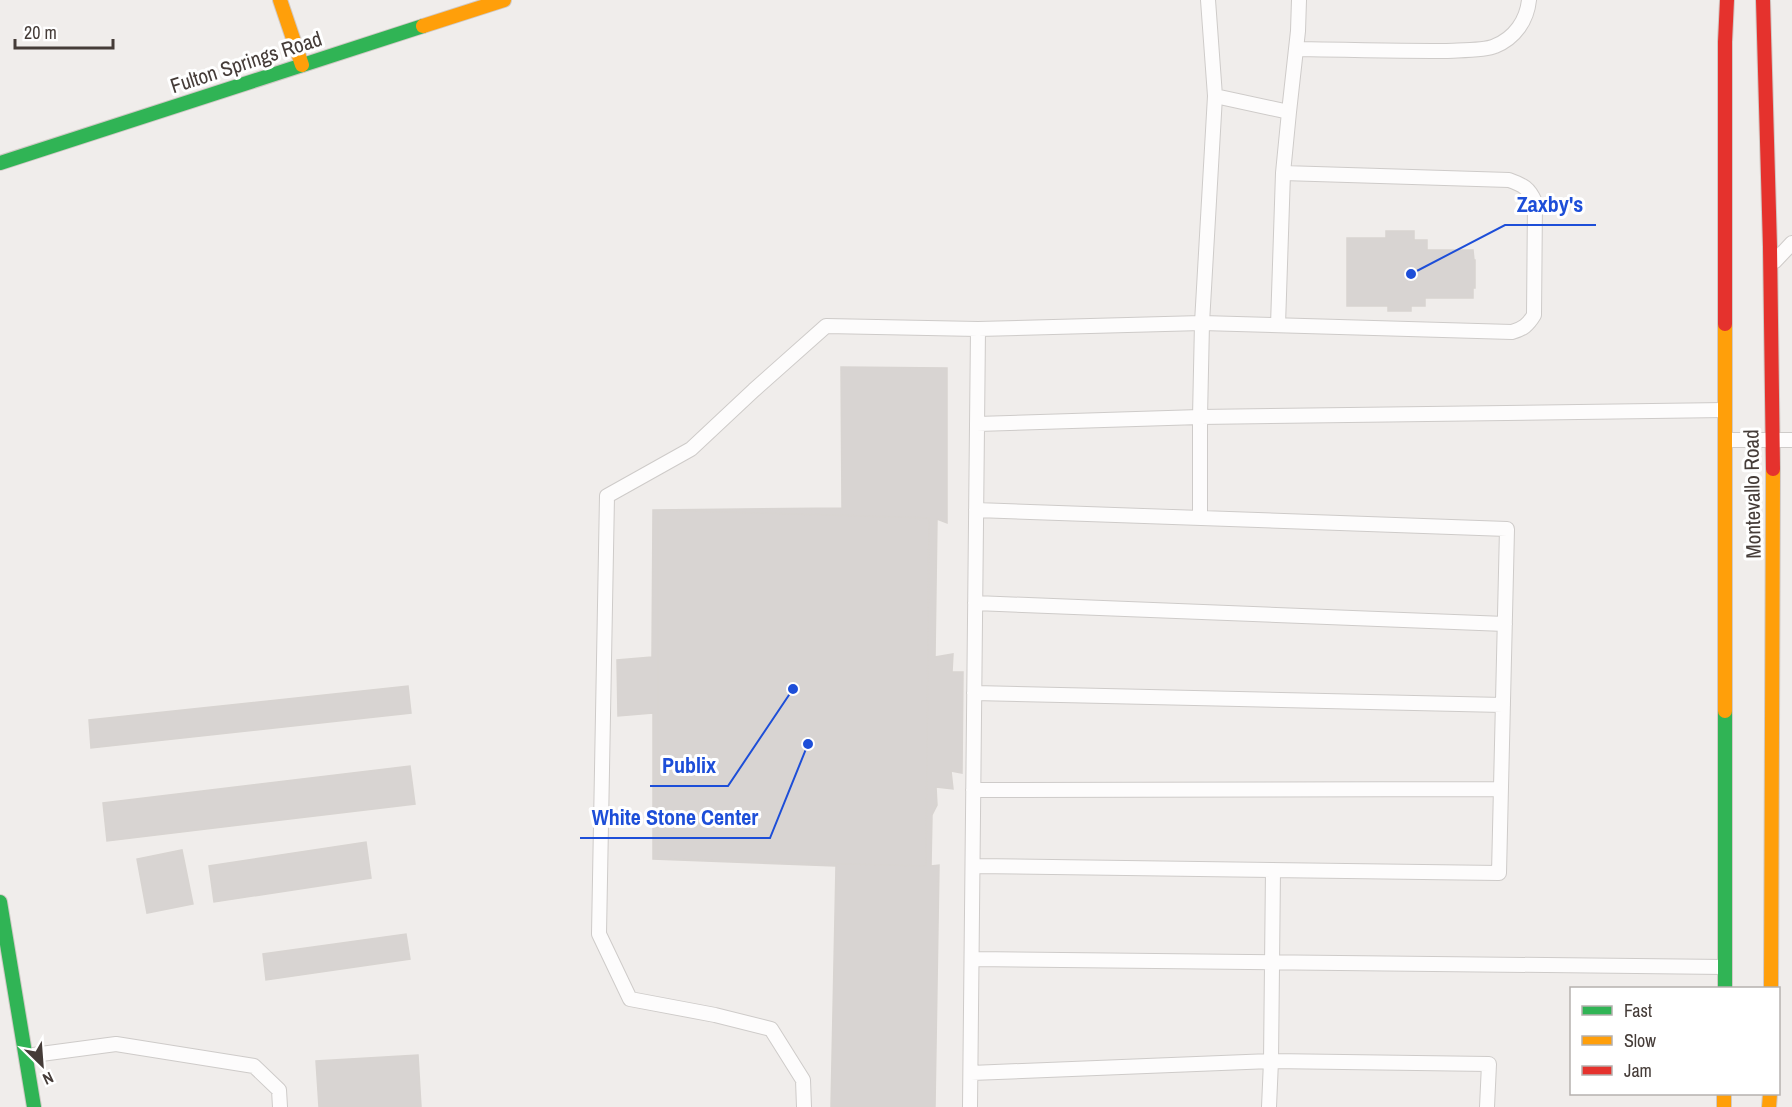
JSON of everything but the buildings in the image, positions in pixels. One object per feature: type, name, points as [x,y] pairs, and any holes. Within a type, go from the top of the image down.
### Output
[{"type":"main road","points":[[280,0],[302,65]]},
{"type":"main road","name":"Fulton Springs Road","points":[[0,163],[504,0]]},
{"type":"main road","name":"Montevallo Road","points":[[1725,987],[1725,42],[1727,0]]},
{"type":"main road","name":"Montevallo Road","points":[[1763,0],[1768,134],[1772,439],[1778,594],[1777,884],[1771,987]]},
{"type":"main road","points":[[0,902],[34,1107]]},
{"type":"lane","points":[[1200,518],[1202,323],[1215,96],[1208,0]]},
{"type":"lane","points":[[1278,325],[1283,173],[1299,0]]},
{"type":"lane","points":[[1296,49],[1417,51],[1494,47],[1515,33],[1528,13],[1529,0]]},
{"type":"lane","points":[[1215,96],[1289,112]]},
{"type":"lane","points":[[804,1107],[803,1080],[771,1029],[715,1015],[630,999],[599,934],[607,496],[691,449],[826,326],[978,329],[1202,323],[1512,332],[1529,324],[1534,315],[1535,202],[1531,192],[1520,184],[1509,180],[1283,173]]},
{"type":"lane","points":[[1770,266],[1792,243]]},
{"type":"lane","points":[[970,1107],[978,329]]},
{"type":"lane","points":[[977,424],[1200,417],[1725,410]]},
{"type":"lane","points":[[1725,440],[1792,440]]},
{"type":"lane","points":[[973,866],[1499,873],[1507,529],[976,510]]},
{"type":"lane","points":[[975,603],[1505,624]]},
{"type":"lane","points":[[974,693],[1503,705]]},
{"type":"lane","points":[[973,790],[1501,789]]},
{"type":"lane","points":[[1269,1107],[1272,1061],[1273,870]]},
{"type":"lane","points":[[972,960],[1725,967]]},
{"type":"lane","points":[[25,1056],[116,1044],[254,1065],[279,1090],[280,1107]]},
{"type":"lane","points":[[971,1073],[1272,1061],[1489,1064],[1487,1107]]},
{"type":"traffic: fast","points":[[0,163],[423,26]]},
{"type":"traffic: fast","points":[[1725,711],[1725,987]]},
{"type":"traffic: fast","points":[[0,902],[34,1107]]},
{"type":"traffic: slow","points":[[280,0],[302,65]]},
{"type":"traffic: slow","points":[[423,26],[504,0]]},
{"type":"traffic: slow","points":[[1725,324],[1725,711]]},
{"type":"traffic: slow","points":[[1771,987],[1773,469]]},
{"type":"traffic: slow","points":[[1724,1095],[1724,1107]]},
{"type":"traffic: slow","points":[[1769,1107],[1770,1095]]},
{"type":"traffic: jam","points":[[1725,324],[1727,0]]},
{"type":"traffic: jam","points":[[1763,0],[1773,469]]},
{"type":"place","name":"Zaxby's","points":[[1411,274]]},
{"type":"place","name":"Publix","points":[[793,689]]},
{"type":"place","name":"White Stone Center","points":[[808,744]]}]
